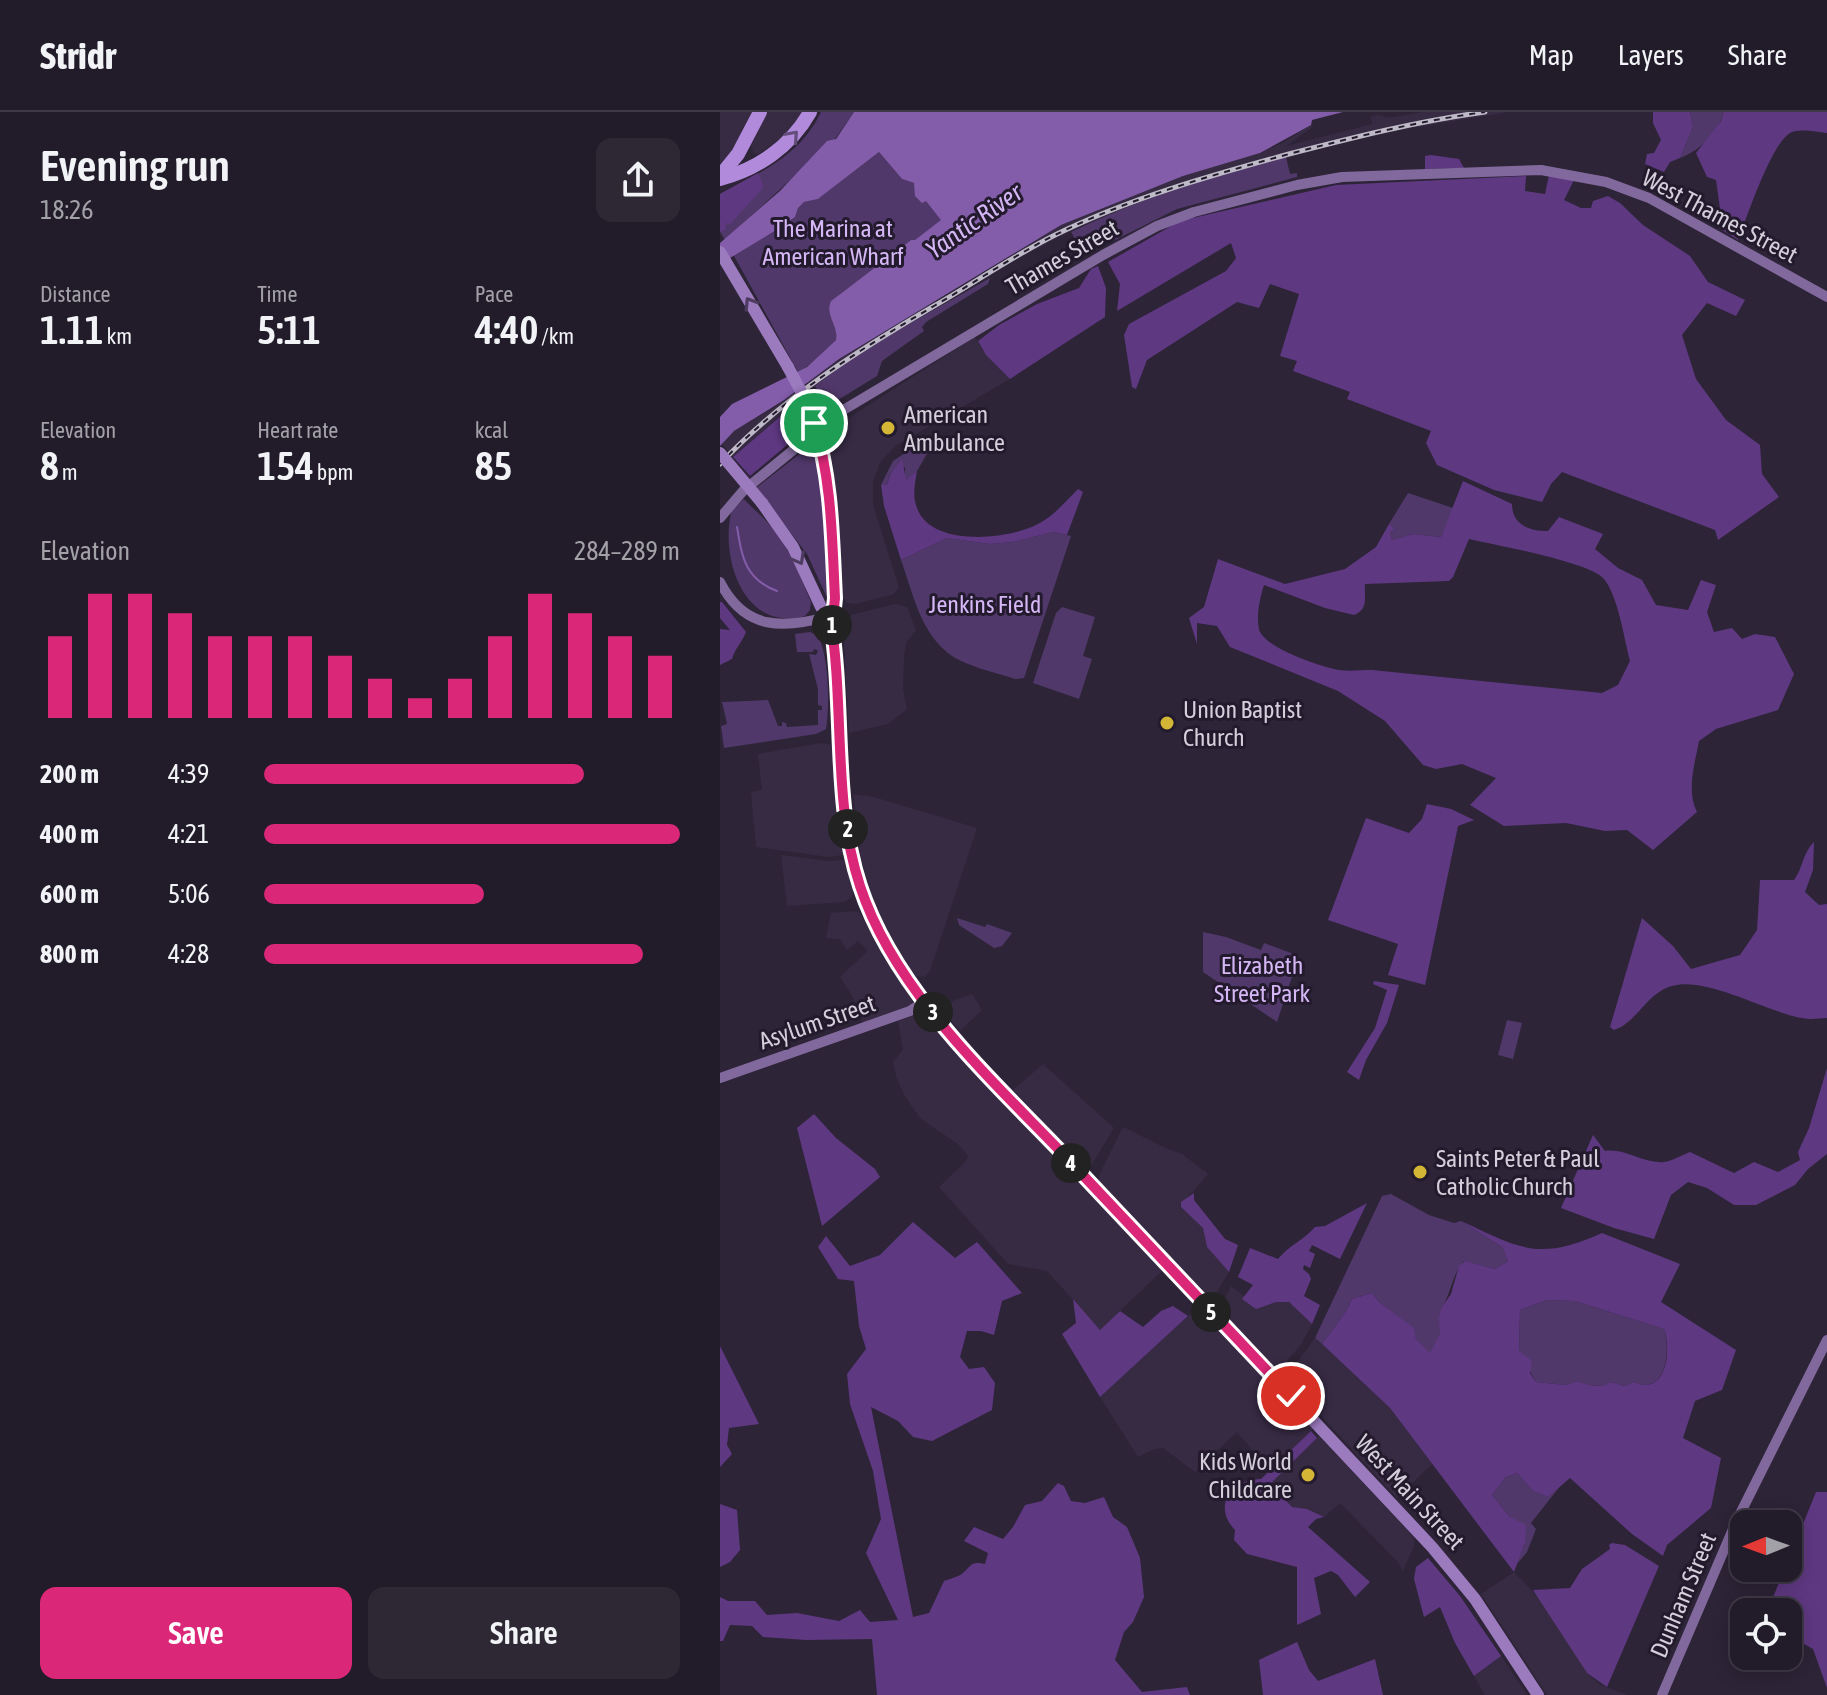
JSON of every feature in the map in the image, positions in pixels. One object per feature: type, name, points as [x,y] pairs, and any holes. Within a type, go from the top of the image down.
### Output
[{"type":"highway","points":[[720,178],[743,146],[760,112]]},
{"type":"highway","points":[[720,178],[758,163],[790,141],[810,112]]},
{"type":"highway","points":[[743,146],[758,163]]},
{"type":"main road","name":"West Thames Street","points":[[1352,176],[1549,170],[1614,184],[1663,205],[1827,297]]},
{"type":"main road","name":"Thames Street","points":[[720,518],[739,494],[816,430],[849,407],[1103,255],[1157,226],[1212,206],[1308,182],[1352,176]]},
{"type":"main road","name":"West Main Street","points":[[720,252],[805,399],[825,466],[835,598],[830,616],[847,821],[854,866],[878,931],[925,1001],[998,1086],[1432,1547],[1481,1606],[1538,1695]]},
{"type":"main road","points":[[720,453],[762,503],[793,547],[822,609],[830,616]]},
{"type":"main road","points":[[720,582],[739,608],[766,622],[790,625],[830,616]]},
{"type":"main road","name":"Asylum Street","points":[[720,1078],[910,1011],[925,1001]]},
{"type":"main road","name":"Dunham Street","points":[[1662,1695],[1732,1531],[1827,1340]]},
{"type":"shaded area","points":[[720,112],[752,112],[731,153],[720,164]]},
{"type":"shaded area","points":[[767,112],[804,112],[791,131],[757,155],[751,146]]},
{"type":"shaded area","points":[[1377,112],[1389,118],[1423,112],[1509,112],[1386,132],[1231,171],[1129,205],[1017,259],[869,348],[811,389],[806,381],[898,321],[944,297],[1061,225],[1183,176],[1260,153],[1312,124],[1313,127],[1286,146],[1372,124],[1371,116],[1377,115]]},
{"type":"shaded area","points":[[1653,112],[1690,112],[1693,127],[1680,158],[1670,162],[1664,172],[1645,164],[1647,154],[1654,153],[1661,140],[1653,123]]},
{"type":"shaded area","points":[[1724,112],[1827,112],[1827,133],[1790,133],[1775,151],[1738,240],[1719,228],[1716,180],[1707,177],[1696,153],[1721,121]]},
{"type":"shaded area","points":[[1425,156],[1459,159],[1464,168],[1425,169]]},
{"type":"shaded area","points":[[758,173],[762,189],[720,232],[720,194]]},
{"type":"shaded area","points":[[1549,175],[1574,180],[1564,200],[1581,208],[1591,208],[1593,201],[1608,196],[1620,203],[1643,225],[1690,256],[1708,282],[1745,300],[1736,316],[1707,303],[1682,335],[1696,379],[1726,420],[1760,445],[1762,474],[1779,497],[1718,540],[1715,530],[1562,472],[1551,484],[1542,502],[1494,490],[1437,465],[1426,443],[1431,431],[1347,399],[1350,392],[1293,371],[1297,361],[1280,356],[1299,294],[1270,284],[1259,308],[1237,302],[1147,360],[1136,389],[1132,387],[1124,335],[1129,324],[1226,271],[1236,258],[1231,243],[1117,311],[1120,284],[1108,262],[1180,221],[1336,185],[1526,176],[1525,191],[1545,194]]},
{"type":"shaded area","points":[[1098,266],[1106,288],[1105,317],[1010,379],[986,355],[978,341],[1037,304],[1079,288],[1091,269]]},
{"type":"shaded area","points":[[975,337],[986,355],[1010,379],[897,445],[881,461],[873,481],[873,505],[899,587],[894,594],[856,604],[847,603],[840,593],[839,529],[834,469],[828,441],[830,430]]},
{"type":"shaded area","points":[[793,392],[798,401],[733,457],[721,443]]},
{"type":"shaded area","points":[[796,403],[806,424],[805,430],[750,476],[733,457]]},
{"type":"shaded area","points":[[902,459],[906,480],[917,471],[915,499],[925,521],[953,534],[989,536],[1023,530],[1048,518],[1078,489],[1083,492],[1067,535],[1053,532],[990,544],[947,538],[901,560],[884,506],[881,485],[887,485]]},
{"type":"shaded area","points":[[1463,481],[1512,504],[1515,517],[1528,528],[1548,531],[1559,517],[1603,534],[1595,549],[1618,568],[1642,580],[1656,605],[1688,610],[1701,580],[1716,585],[1707,612],[1714,632],[1732,628],[1742,639],[1755,634],[1775,637],[1794,674],[1778,710],[1716,729],[1699,741],[1692,786],[1697,812],[1653,850],[1627,830],[1605,831],[1566,823],[1504,826],[1470,805],[1496,778],[1462,764],[1436,769],[1423,765],[1385,721],[1338,691],[1230,647],[1217,626],[1197,623],[1197,644],[1189,618],[1204,607],[1218,559],[1285,584],[1345,569],[1376,547],[1389,524],[1395,528],[1390,533],[1392,540],[1413,534],[1441,537]],"holes":[[[1469,539],[1562,560],[1604,579],[1617,606],[1630,661],[1618,685],[1602,693],[1372,670],[1338,670],[1280,649],[1259,629],[1258,612],[1264,585],[1325,608],[1354,615],[1364,606],[1365,584],[1449,581]]]},
{"type":"shaded area","points":[[720,602],[746,632],[732,659],[720,665],[720,629],[730,630],[720,618]]},
{"type":"shaded area","points":[[895,604],[907,607],[916,630],[906,643],[904,657],[903,689],[907,709],[888,724],[849,733],[843,624],[851,615]]},
{"type":"shaded area","points":[[829,744],[834,750],[843,855],[828,857],[756,847],[751,792],[762,790],[758,754]]},
{"type":"shaded area","points":[[853,794],[874,797],[977,828],[930,971],[925,977],[916,976],[903,959],[874,903],[861,858]]},
{"type":"shaded area","points":[[1427,804],[1451,809],[1474,820],[1458,826],[1425,985],[1388,975],[1398,944],[1328,920],[1366,818],[1409,833],[1422,819]]},
{"type":"shaded area","points":[[1814,842],[1813,870],[1805,892],[1819,905],[1827,904],[1827,1018],[1802,1018],[1719,990],[1686,984],[1663,990],[1630,1021],[1614,1030],[1610,1027],[1642,918],[1673,946],[1691,969],[1740,955],[1757,930],[1760,880],[1794,880]]},
{"type":"shaded area","points":[[781,855],[844,860],[852,897],[844,902],[787,906]]},
{"type":"shaded area","points":[[852,911],[862,916],[884,958],[913,999],[911,1006],[863,1024],[854,999],[840,977],[868,951],[858,941],[847,950],[840,939],[826,938],[831,913]]},
{"type":"shaded area","points":[[1374,981],[1399,985],[1387,1023],[1366,1060],[1359,1080],[1347,1072],[1375,1028],[1387,990],[1373,984]]},
{"type":"shaded area","points":[[972,994],[982,1010],[960,1031],[944,1008],[948,1003]]},
{"type":"shaded area","points":[[915,1014],[927,1017],[1163,1270],[1100,1330],[1047,1271],[1008,1264],[939,1187],[968,1156],[959,1145],[920,1118],[904,1095],[896,1076],[893,1062],[903,1049],[898,1021]]},
{"type":"shaded area","points":[[1043,1064],[1114,1128],[1091,1166],[1082,1164],[1013,1090]]},
{"type":"shaded area","points":[[1827,1068],[1827,1154],[1808,1169],[1795,1185],[1756,1205],[1734,1205],[1707,1188],[1688,1182],[1671,1195],[1654,1239],[1561,1208],[1593,1135],[1605,1151],[1649,1161],[1667,1161],[1690,1152],[1734,1173],[1754,1162],[1778,1172],[1800,1160],[1798,1152],[1809,1128]]},
{"type":"shaded area","points":[[814,1114],[880,1177],[822,1226],[797,1128]]},
{"type":"shaded area","points":[[1123,1127],[1182,1154],[1208,1174],[1180,1206],[1203,1228],[1207,1247],[1229,1272],[1215,1295],[1205,1293],[1099,1181],[1099,1175]]},
{"type":"shaded area","points":[[1194,1193],[1194,1200],[1225,1239],[1238,1245],[1229,1272],[1207,1247],[1203,1228],[1181,1207],[1181,1202]]},
{"type":"shaded area","points":[[1367,1203],[1340,1259],[1312,1245],[1309,1251],[1315,1254],[1310,1268],[1304,1265],[1303,1269],[1311,1279],[1304,1296],[1320,1305],[1312,1324],[1289,1302],[1276,1302],[1256,1309],[1242,1299],[1253,1285],[1238,1277],[1250,1248],[1278,1259],[1315,1227],[1325,1226]]},
{"type":"shaded area","points":[[1461,1221],[1530,1248],[1561,1247],[1602,1233],[1680,1264],[1661,1302],[1736,1350],[1722,1390],[1695,1401],[1683,1438],[1721,1458],[1711,1508],[1667,1545],[1663,1556],[1632,1534],[1570,1478],[1548,1497],[1533,1491],[1517,1473],[1506,1477],[1492,1495],[1510,1517],[1526,1525],[1525,1543],[1514,1572],[1390,1408],[1322,1344],[1352,1299],[1372,1293],[1379,1302],[1414,1328],[1416,1339],[1430,1353],[1440,1334],[1442,1307],[1451,1294],[1459,1266],[1465,1261],[1495,1269],[1508,1261],[1502,1247]],"holes":[[[1547,1300],[1575,1301],[1664,1329],[1667,1348],[1660,1377],[1653,1383],[1645,1385],[1634,1382],[1625,1386],[1610,1382],[1598,1386],[1578,1381],[1566,1385],[1536,1382],[1530,1373],[1532,1361],[1519,1351],[1520,1310]]]},
{"type":"shaded area","points":[[913,1222],[955,1258],[977,1242],[1022,1293],[1002,1301],[994,1335],[967,1331],[960,1357],[969,1369],[984,1367],[995,1383],[992,1410],[932,1441],[913,1437],[898,1421],[871,1407],[913,1617],[929,1613],[944,1581],[961,1574],[974,1563],[985,1564],[988,1553],[964,1541],[974,1527],[1003,1539],[1025,1505],[1042,1501],[1058,1483],[1064,1486],[1071,1501],[1085,1503],[1104,1497],[1113,1517],[1127,1527],[1140,1558],[1144,1597],[1133,1622],[1124,1632],[1115,1660],[1142,1692],[1187,1687],[1190,1695],[877,1695],[872,1639],[763,1637],[752,1626],[730,1625],[723,1641],[720,1641],[720,1597],[728,1601],[755,1601],[767,1615],[797,1613],[839,1621],[860,1610],[870,1622],[898,1620],[866,1553],[881,1519],[873,1471],[850,1404],[847,1374],[866,1349],[859,1326],[854,1281],[838,1279],[818,1247],[826,1236],[850,1266],[880,1255]]},
{"type":"shaded area","points":[[1231,1286],[1244,1296],[1288,1301],[1312,1324],[1302,1343],[1283,1366],[1273,1366],[1223,1312],[1222,1305]]},
{"type":"shaded area","points":[[1073,1299],[1100,1330],[1120,1311],[1143,1327],[1161,1311],[1173,1306],[1188,1316],[1100,1397],[1062,1334],[1076,1323]]},
{"type":"shaded area","points":[[1198,1307],[1313,1429],[1273,1467],[1268,1461],[1264,1464],[1237,1432],[1195,1472],[1163,1448],[1138,1457],[1100,1397]]},
{"type":"shaded area","points":[[1315,1338],[1390,1408],[1432,1464],[1397,1498],[1288,1380],[1290,1372]]},
{"type":"shaded area","points":[[720,1346],[759,1424],[729,1428],[727,1445],[732,1454],[720,1467]]},
{"type":"shaded area","points":[[1311,1431],[1317,1438],[1270,1484],[1292,1507],[1307,1509],[1324,1517],[1316,1519],[1308,1527],[1370,1582],[1355,1597],[1338,1575],[1331,1571],[1314,1578],[1321,1614],[1297,1625],[1297,1567],[1247,1554],[1234,1540],[1235,1530],[1228,1521],[1225,1504],[1234,1489],[1250,1480],[1261,1479]]},
{"type":"shaded area","points":[[1319,1436],[1414,1537],[1414,1546],[1403,1571],[1340,1503],[1324,1517],[1307,1509],[1292,1507],[1269,1484]]},
{"type":"shaded area","points":[[1816,1492],[1827,1492],[1827,1688],[1813,1649],[1802,1643],[1802,1598],[1773,1598],[1779,1582],[1802,1582],[1802,1526]]},
{"type":"shaded area","points":[[720,1504],[737,1510],[740,1550],[730,1562],[720,1567]]},
{"type":"shaded area","points":[[1612,1543],[1625,1545],[1659,1566],[1607,1687],[1587,1673],[1533,1590],[1570,1588],[1582,1569],[1610,1549]]},
{"type":"shaded area","points":[[1428,1558],[1460,1596],[1501,1656],[1474,1676],[1455,1643],[1440,1607],[1424,1617],[1414,1579],[1416,1567]]},
{"type":"shaded area","points":[[1514,1572],[1539,1598],[1587,1673],[1599,1684],[1627,1695],[1547,1695],[1481,1594]]},
{"type":"shaded area","points":[[1297,1642],[1309,1670],[1318,1681],[1375,1659],[1383,1695],[1263,1695],[1259,1660]]},
{"type":"shaded area","points":[[1501,1656],[1527,1695],[1485,1695],[1474,1676]]},
{"type":"green space","points":[[821,112],[854,112],[835,139],[725,240],[720,232],[720,194],[791,151]]},
{"type":"green space","points":[[1690,112],[1724,112],[1707,140],[1680,158],[1693,127]]},
{"type":"green space","name":"The Marina at American Wharf","points":[[879,152],[902,179],[914,183],[942,220],[831,301],[829,311],[837,339],[798,372],[733,254],[795,217],[804,202],[818,199]]},
{"type":"green space","points":[[1286,157],[1290,174],[1297,173],[1297,177],[1177,209],[1113,241],[1094,235],[1075,239],[1071,232],[1177,189]]},
{"type":"green space","points":[[990,278],[988,284],[926,322],[922,327],[924,331],[882,361],[877,376],[833,403],[820,406],[825,404],[815,386],[879,342]]},
{"type":"green space","points":[[934,434],[936,439],[926,450],[928,452],[917,471],[905,481],[905,467],[890,474],[887,485],[881,485],[893,461]]},
{"type":"green space","points":[[815,445],[823,487],[831,606],[807,554],[756,488]]},
{"type":"green space","points":[[1408,493],[1453,508],[1441,537],[1413,534],[1392,540],[1390,533],[1395,528],[1389,524]]},
{"type":"green space","points":[[744,499],[774,530],[793,560],[811,602],[805,616],[785,619],[767,614],[753,604],[742,590],[734,572],[729,532],[731,513]]},
{"type":"green space","name":"Jenkins Field","points":[[1053,532],[1071,536],[1024,678],[1015,679],[981,669],[948,653],[921,617],[901,560],[947,538],[990,544]]},
{"type":"green space","name":"Jenkins Field","points":[[1062,607],[1095,617],[1083,656],[1092,659],[1079,699],[1033,683],[1056,613]]},
{"type":"green space","points":[[810,632],[818,636],[822,645],[826,668],[826,729],[816,734],[724,748],[721,726],[727,724],[722,702],[768,700],[778,726],[782,726],[782,722],[787,727],[818,725],[818,710],[822,710],[822,706],[818,705],[818,689],[809,654],[816,655],[818,651],[797,652],[795,634]]},
{"type":"green space","points":[[957,918],[1012,933],[1002,946],[994,948],[959,925]]},
{"type":"green space","name":"Elizabeth Street Park","points":[[1203,932],[1261,950],[1264,943],[1299,956],[1277,1022],[1203,972]]},
{"type":"green space","points":[[1507,1020],[1522,1023],[1513,1059],[1498,1055]]},
{"type":"green space","points":[[1391,1194],[1429,1215],[1454,1223],[1461,1221],[1502,1247],[1508,1261],[1495,1269],[1464,1261],[1442,1308],[1480,1336],[1491,1360],[1511,1368],[1509,1378],[1533,1389],[1534,1418],[1541,1420],[1548,1406],[1558,1407],[1563,1428],[1571,1432],[1580,1419],[1584,1404],[1606,1398],[1631,1401],[1640,1408],[1654,1452],[1663,1460],[1680,1465],[1678,1506],[1575,1438],[1534,1423],[1507,1405],[1490,1401],[1464,1405],[1447,1402],[1419,1373],[1380,1365],[1363,1337],[1356,1332],[1361,1313],[1381,1317],[1405,1335],[1426,1358],[1430,1354],[1416,1339],[1413,1328],[1372,1293],[1352,1299],[1322,1344],[1315,1338],[1382,1196]]},
{"type":"green space","points":[[1547,1300],[1575,1301],[1664,1329],[1666,1359],[1659,1377],[1653,1383],[1645,1385],[1634,1382],[1625,1386],[1610,1382],[1598,1386],[1578,1381],[1566,1385],[1536,1382],[1519,1352],[1520,1310]]},
{"type":"green space","points":[[1517,1473],[1533,1491],[1548,1497],[1561,1485],[1531,1523],[1536,1529],[1527,1552],[1517,1564],[1525,1543],[1492,1495],[1506,1477]]},
{"type":"water","name":"Yantic River","points":[[854,112],[1343,112],[1312,120],[1311,125],[1260,153],[1183,176],[1061,225],[839,359],[784,400],[734,431],[720,446],[720,417],[732,404],[807,367],[836,340],[829,311],[831,301],[941,220],[926,201],[922,203],[915,196],[914,183],[902,179],[879,152],[818,199],[804,202],[795,217],[720,264],[720,243],[780,191],[827,141],[836,139]]},
{"type":"waterway","points":[[737,527],[747,566],[758,580],[777,591]]},
{"type":"railway","points":[[720,464],[768,418],[849,359],[1024,252],[1083,222],[1170,189],[1289,154],[1411,125],[1485,112]]},
{"type":"place","name":"American Ambulance","points":[[888,428]]},
{"type":"place","name":"Union Baptist Church","points":[[1167,723]]},
{"type":"place","name":"Saints Peter & Paul Catholic Church","points":[[1420,1172]]},
{"type":"place","name":"Kids World Childcare","points":[[1308,1475]]},
{"type":"route","points":[[814,423],[824,462],[829,504],[835,598],[830,616],[848,829],[859,884],[878,931],[919,993],[975,1060],[1291,1396]]}]
